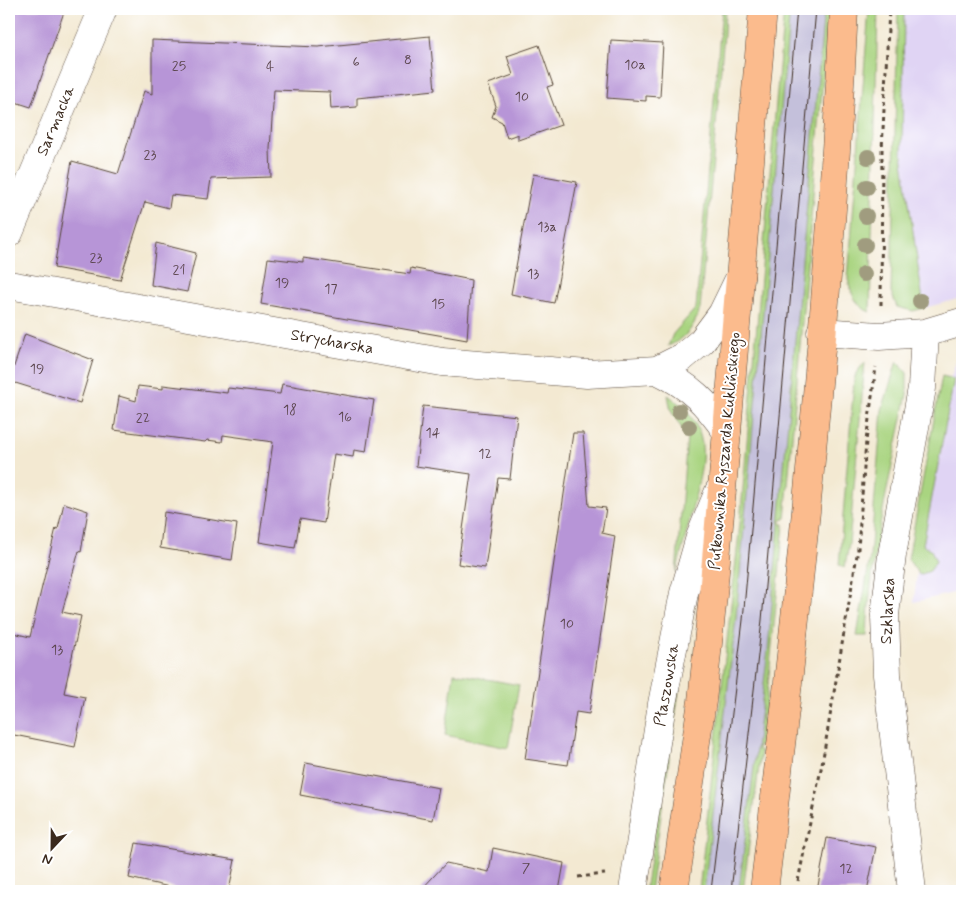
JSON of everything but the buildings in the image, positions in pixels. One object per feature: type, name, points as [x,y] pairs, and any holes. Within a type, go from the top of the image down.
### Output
[{"type":"main road","name":"Pułkownika Ryszarda Kuklińskiego","points":[[674,891],[702,701],[763,9]]},
{"type":"main road","points":[[764,891],[794,640],[837,160],[844,9]]},
{"type":"street","name":"Sarmacka","points":[[9,234],[103,9]]},
{"type":"street","name":"Strycharska","points":[[9,285],[442,362],[565,373],[658,370],[683,357],[702,341],[722,314],[740,275]]},
{"type":"street","points":[[821,332],[879,336],[925,333],[962,322]]},
{"type":"street","name":"Szklarska","points":[[912,891],[887,675],[885,615],[891,564],[922,388],[925,333]]},
{"type":"street","points":[[658,370],[695,392],[712,410],[727,432]]},
{"type":"street","name":"Płaszowska","points":[[633,891],[662,704],[684,592],[700,537],[722,485]]},
{"type":"path","points":[[881,310],[882,150],[889,9]]},
{"type":"path","points":[[796,891],[822,764],[858,549],[866,441],[877,364]]},
{"type":"path","points":[[578,877],[606,874]]},
{"type":"shaded area","points":[[790,9],[824,9],[768,650],[739,891],[704,891],[736,618]]},
{"type":"shaded area","points":[[904,9],[962,9],[962,298],[924,308],[902,154]]},
{"type":"shaded area","points":[[962,354],[962,591],[914,602],[917,572],[908,559],[942,376],[951,377],[957,359]]},
{"type":"green space","points":[[722,9],[725,9],[724,33],[700,309],[688,332],[680,340],[668,346],[673,334],[696,308]]},
{"type":"green space","points":[[784,9],[790,9],[736,618],[704,891],[699,891],[740,524]]},
{"type":"green space","points":[[824,9],[829,9],[785,519],[781,520],[781,524],[784,524],[765,715],[762,715],[762,720],[764,720],[761,746],[758,745],[758,750],[761,751],[743,891],[739,891],[768,650]]},
{"type":"green space","points":[[869,9],[878,9],[870,312],[861,307],[855,299],[848,279]]},
{"type":"green space","points":[[898,9],[904,9],[902,154],[924,308],[913,311],[897,307],[891,292]]},
{"type":"green space","points":[[897,361],[907,373],[907,394],[877,544],[872,575],[867,636],[857,636],[870,557],[882,410]]},
{"type":"green space","points":[[865,362],[849,544],[845,567],[839,565],[854,381],[856,373]]},
{"type":"green space","points":[[942,376],[954,379],[923,545],[931,550],[936,561],[930,571],[919,575],[908,559]]},
{"type":"green space","points":[[668,395],[693,419],[699,431],[702,444],[700,472],[676,573],[687,437],[671,411]]},
{"type":"green space","points":[[685,649],[650,891],[645,891]]},
{"type":"green space","points":[[454,673],[519,685],[508,748],[445,735]]},
{"type":"tram line","points":[[711,891],[743,620],[797,9]]},
{"type":"tram line","points":[[731,891],[762,620],[816,9]]}]
